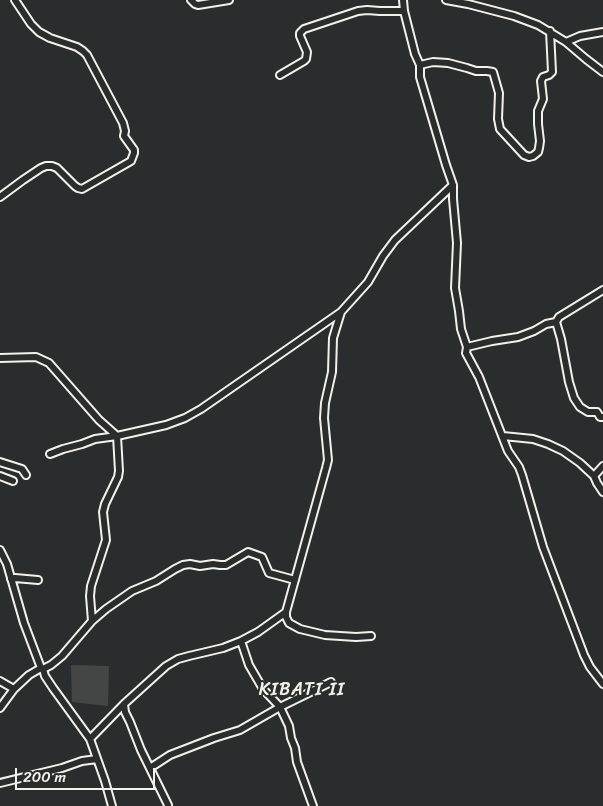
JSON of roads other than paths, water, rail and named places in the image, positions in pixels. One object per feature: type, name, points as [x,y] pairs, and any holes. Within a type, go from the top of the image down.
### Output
[{"type":"street","points":[[0,197],[46,166],[57,168],[75,186],[82,189],[131,161],[134,153],[134,150],[124,136],[123,123],[87,55],[77,47],[38,32],[15,0]]},
{"type":"street","points":[[191,0],[198,5],[229,0]]},
{"type":"street","points":[[403,0],[415,54],[420,65],[420,77],[446,165],[454,185],[453,199],[457,243],[455,288],[460,329],[467,347],[466,353],[479,378],[508,451],[519,468],[543,547],[584,655],[590,667],[603,684]]},
{"type":"street","points":[[446,0],[514,16],[538,25],[566,42],[603,72]]},
{"type":"street","points":[[280,75],[306,59],[306,52],[300,36],[304,29],[358,11],[404,11]]},
{"type":"street","points":[[420,65],[433,62],[448,63],[476,71],[493,72],[500,97],[498,126],[524,156],[533,156],[538,152],[540,141],[538,111],[543,99],[541,81],[543,77],[552,72],[550,31]]},
{"type":"street","points":[[566,42],[580,36],[603,32]]},
{"type":"street","points":[[50,454],[95,439],[166,425],[201,409],[341,312],[368,282],[395,240],[454,185]]},
{"type":"street","points":[[467,347],[534,332],[546,324],[556,322],[559,317],[603,290]]},
{"type":"street","points":[[341,312],[333,338],[332,372],[324,403],[328,460],[286,617],[289,623],[300,629],[325,635],[371,636]]},
{"type":"street","points":[[556,322],[561,339],[568,382],[574,398],[580,407],[588,412],[597,412],[603,417]]},
{"type":"street","points":[[0,358],[36,357],[49,363],[99,420],[117,436],[119,470],[118,477],[104,504],[106,540],[91,586],[92,620]]},
{"type":"street","points":[[503,436],[526,438],[548,444],[571,456],[594,476],[603,492]]},
{"type":"street","points":[[0,462],[22,469],[26,475]]},
{"type":"street","points":[[594,476],[603,466]]},
{"type":"street","points":[[0,476],[13,481]]},
{"type":"street","points":[[0,550],[24,623],[45,676],[90,739],[112,806]]},
{"type":"street","points":[[0,708],[14,689],[28,675],[42,668],[52,666],[96,616],[125,595],[156,581],[183,565],[226,565],[248,552],[262,556],[269,573],[295,580]]},
{"type":"street","points":[[11,579],[38,580]]},
{"type":"street","points":[[90,739],[124,704],[166,666],[189,656],[223,648],[241,641],[258,632],[286,612]]},
{"type":"street","points":[[241,641],[249,665],[263,689],[280,707],[289,726],[291,738],[296,748],[297,762],[313,806]]},
{"type":"street","points":[[0,681],[14,689]]},
{"type":"street","points":[[150,765],[170,755],[240,730],[280,707],[331,682]]},
{"type":"street","points":[[124,704],[125,712],[168,805]]},
{"type":"street","points":[[0,783],[97,758]]},
{"type":"district","name":"KIBATI II","points":[[302,690]]}]
